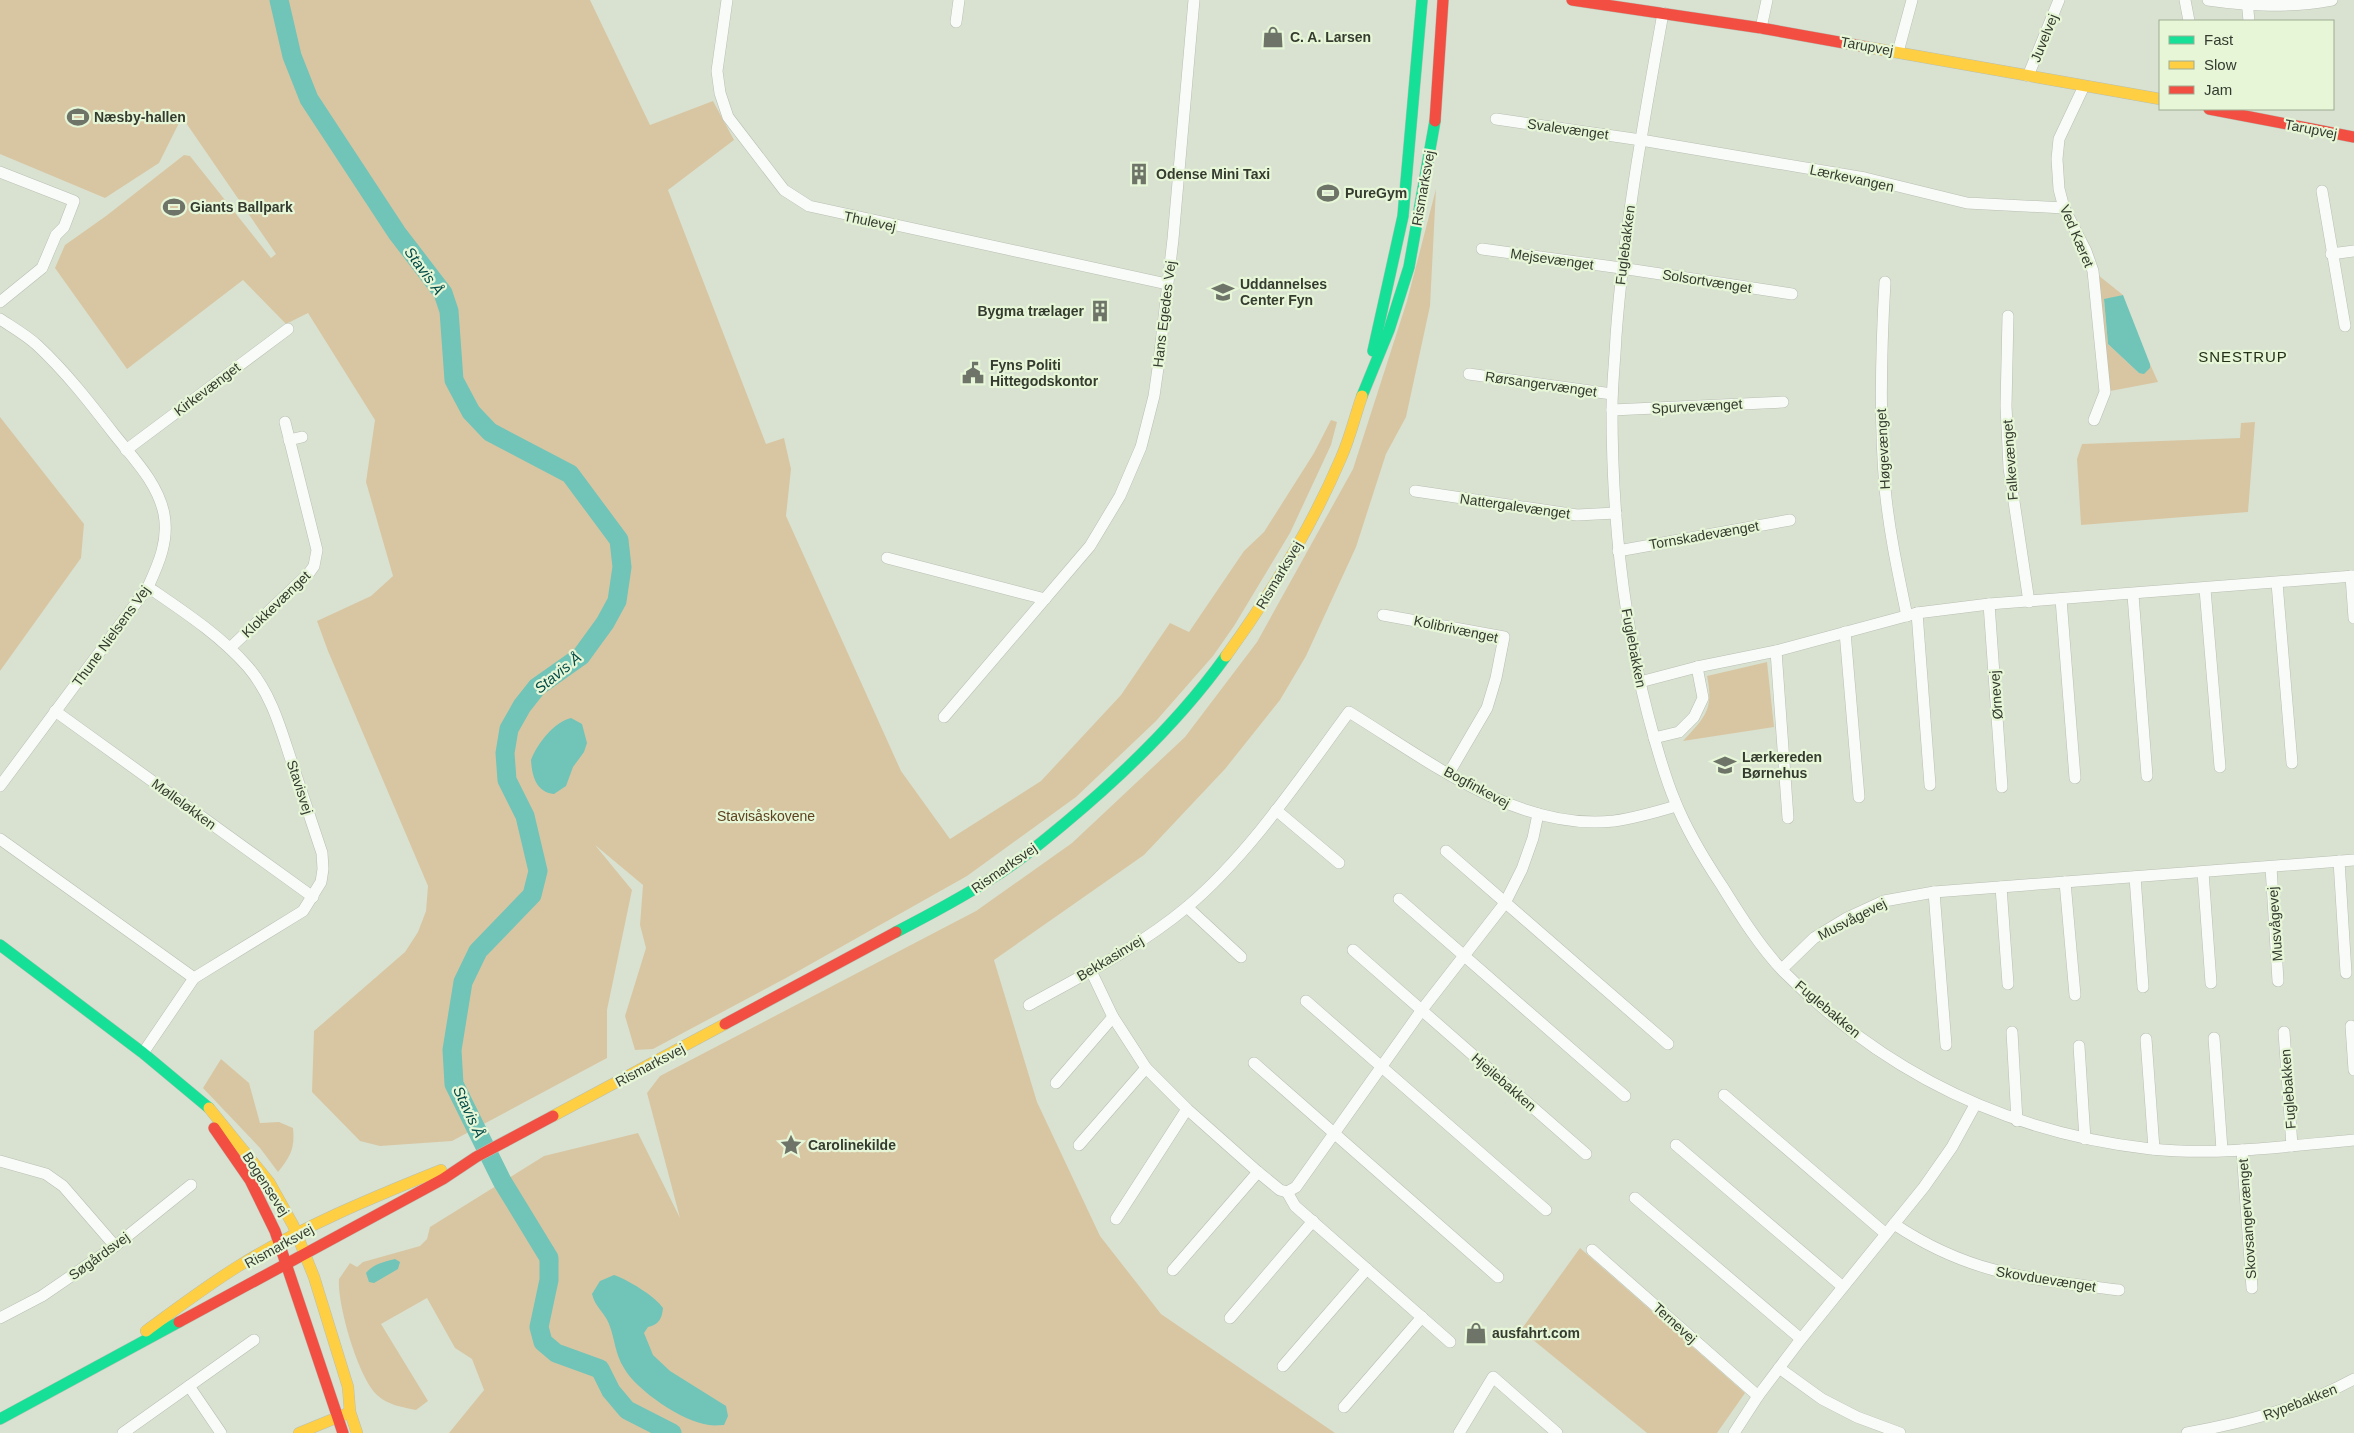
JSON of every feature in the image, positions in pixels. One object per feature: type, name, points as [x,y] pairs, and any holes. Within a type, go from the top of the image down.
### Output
[{"type":"main road","name":"Rismarksvej","points":[[1362,397],[1403,216],[1422,0]]},
{"type":"main road","name":"Rismarksvej","points":[[99,1365],[214,1282],[291,1248],[316,1247],[443,1179],[476,1157],[643,1069],[945,906],[982,884],[1043,841],[1100,794],[1168,727],[1209,680],[1253,619],[1310,524],[1342,456],[1362,397],[1390,330],[1409,267],[1434,127],[1443,0]]},
{"type":"main road","name":"Tarupvej","points":[[1572,0],[1761,28],[2159,99]]},
{"type":"main road","name":"Tarupvej","points":[[2214,110],[2354,137]]},
{"type":"main road","name":"Bogensevej","points":[[0,945],[143,1053],[208,1106],[269,1182],[291,1248],[294,1284],[343,1433]]},
{"type":"main road","name":"Bogensevej","points":[[169,1075],[213,1128]]},
{"type":"main road","points":[[213,1128],[291,1248]]},
{"type":"main road","points":[[213,1128],[244,1160],[263,1186],[291,1248],[335,1376],[350,1412],[299,1433]]},
{"type":"main road","points":[[291,1248],[376,1189],[476,1157]]},
{"type":"main road","points":[[291,1248],[413,1186],[476,1157]]},
{"type":"main road","points":[[316,1247],[347,1368],[348,1387]]},
{"type":"main road","name":"Rismarksvej","points":[[0,1419],[148,1340],[291,1248]]},
{"type":"main road","name":"Bogensevej","points":[[291,1248],[314,1277],[348,1387],[350,1412],[357,1433]]},
{"type":"main road","points":[[148,1340],[186,1325],[274,1280],[294,1284]]},
{"type":"street","name":"Thulevej","points":[[726,0],[717,71],[720,93],[728,118],[784,190],[809,206],[1167,284]]},
{"type":"street","points":[[956,22],[959,0]]},
{"type":"street","name":"Hans Egedes Vej","points":[[944,717],[1090,546],[1120,496],[1141,447],[1154,396],[1167,284],[1194,0]]},
{"type":"street","points":[[1761,28],[1767,0]]},
{"type":"street","points":[[1898,52],[1912,0]]},
{"type":"street","name":"Juvelvej","points":[[2028,76],[2059,0]]},
{"type":"street","points":[[2185,0],[2189,20]]},
{"type":"street","points":[[2208,0],[2247,3],[2332,0]]},
{"type":"street","points":[[2247,3],[2249,20]]},
{"type":"street","name":"Fuglebakken","points":[[1662,13],[1621,268],[1612,394],[1616,513],[1618,550],[1628,624],[1654,738],[1676,806],[1704,859],[1740,915],[1782,969],[1833,1016],[1879,1051],[1921,1077],[1976,1105],[2016,1121],[2085,1139],[2154,1149],[2242,1150],[2354,1140]]},
{"type":"street","name":"Ved Kæret","points":[[2084,86],[2060,139],[2058,159],[2059,189],[2064,208],[2086,252],[2093,271],[2105,392],[2094,420]]},
{"type":"street","name":"Svalevænget","points":[[1496,119],[1641,140]]},
{"type":"street","name":"Lærkevangen","points":[[1641,140],[1865,178],[1967,203],[2064,208]]},
{"type":"street","points":[[0,172],[74,201],[64,227],[56,235],[42,268],[0,302]]},
{"type":"street","points":[[2322,191],[2331,254],[2345,326]]},
{"type":"street","name":"Mejsevænget","points":[[1482,249],[1621,268]]},
{"type":"street","points":[[2331,254],[2354,251]]},
{"type":"street","name":"Solsortvænget","points":[[1621,268],[1792,294]]},
{"type":"street","name":"Høgevænget","points":[[1885,282],[1881,363],[1882,450],[1893,550],[1912,614]]},
{"type":"street","name":"Falkevænget","points":[[2008,316],[2006,406],[2009,468],[2029,602]]},
{"type":"street","name":"Thune Nielsens Vej","points":[[0,319],[35,344],[67,374],[154,486],[164,513],[166,536],[160,561],[148,586],[0,786]]},
{"type":"street","name":"Kirkevænget","points":[[126,450],[288,329]]},
{"type":"street","name":"Rørsangervænget","points":[[1469,374],[1612,394]]},
{"type":"street","name":"Spurvevænget","points":[[1612,410],[1783,402]]},
{"type":"street","name":"Klokkevænget","points":[[230,648],[310,573],[316,560],[317,550],[285,422]]},
{"type":"street","points":[[289,440],[302,437]]},
{"type":"street","name":"Nattergalevænget","points":[[1415,491],[1577,515],[1616,513]]},
{"type":"street","name":"Tornskadevænget","points":[[1618,550],[1790,520]]},
{"type":"street","points":[[887,558],[1045,599]]},
{"type":"street","points":[[1640,682],[1698,667],[1776,651],[1912,614],[1989,604],[2205,589],[2353,576],[2354,618]]},
{"type":"street","points":[[2277,582],[2292,764]]},
{"type":"street","name":"Stavisvej","points":[[143,1053],[194,978],[302,911],[313,898],[321,882],[323,869],[322,854],[277,715],[266,692],[249,668],[230,648],[213,633],[148,586]]},
{"type":"street","points":[[2205,589],[2220,767]]},
{"type":"street","points":[[2133,594],[2147,776]]},
{"type":"street","points":[[2061,599],[2075,778]]},
{"type":"street","name":"Ørnevej","points":[[1989,604],[2002,787]]},
{"type":"street","points":[[1912,614],[1930,785]]},
{"type":"street","name":"Kolibrivænget","points":[[1382,615],[1504,637],[1496,678],[1486,708],[1449,773]]},
{"type":"street","points":[[1845,632],[1859,797]]},
{"type":"street","points":[[1776,651],[1788,818]]},
{"type":"street","points":[[1654,738],[1679,732],[1694,717],[1703,698],[1698,667]]},
{"type":"street","name":"Mølleløkken","points":[[55,711],[313,898]]},
{"type":"street","name":"Bogfinkevej","points":[[1349,712],[1449,773],[1507,804],[1538,814],[1570,820],[1612,821],[1676,806]]},
{"type":"street","name":"Bekkasinvej","points":[[1029,1005],[1091,971],[1142,939],[1187,907],[1232,862],[1276,810],[1349,712]]},
{"type":"street","points":[[1276,810],[1339,862]]},
{"type":"street","points":[[1287,1192],[1296,1187],[1422,1010],[1505,903],[1528,853],[1538,814]]},
{"type":"street","points":[[0,839],[194,978]]},
{"type":"street","points":[[1446,851],[1668,1044]]},
{"type":"street","name":"Musvågevej","points":[[1782,969],[1814,938],[1847,918],[1884,900],[1934,892],[2001,886],[2354,860]]},
{"type":"street","points":[[2339,862],[2346,973]]},
{"type":"street","name":"Musvågevej","points":[[2271,867],[2278,981]]},
{"type":"street","points":[[2203,872],[2211,983]]},
{"type":"street","points":[[2136,876],[2142,987]]},
{"type":"street","points":[[2065,882],[2075,995]]},
{"type":"street","points":[[2001,886],[2008,984]]},
{"type":"street","points":[[1934,892],[1946,1045]]},
{"type":"street","points":[[1399,899],[1625,1096]]},
{"type":"street","points":[[1187,907],[1241,957]]},
{"type":"street","name":"Hjejlebakken","points":[[1353,950],[1586,1154]]},
{"type":"street","points":[[1091,971],[1113,1017],[1146,1068],[1187,1109],[1258,1172],[1280,1190],[1287,1192],[1295,1206],[1450,1342]]},
{"type":"street","points":[[1306,1001],[1546,1210]]},
{"type":"street","points":[[1056,1083],[1113,1017]]},
{"type":"street","points":[[2351,1026],[2354,1070]]},
{"type":"street","points":[[2012,1032],[2016,1121]]},
{"type":"street","name":"Fuglebakken","points":[[2284,1032],[2292,1146]]},
{"type":"street","points":[[2214,1038],[2222,1150]]},
{"type":"street","points":[[2146,1039],[2154,1149]]},
{"type":"street","points":[[2079,1046],[2085,1139]]},
{"type":"street","points":[[1254,1063],[1498,1277]]},
{"type":"street","points":[[1079,1145],[1146,1068]]},
{"type":"street","points":[[1724,1096],[1886,1234]]},
{"type":"street","points":[[1734,1433],[1758,1396],[1801,1339],[1924,1187],[1952,1147],[1976,1105]]},
{"type":"street","points":[[1116,1218],[1187,1109]]},
{"type":"street","points":[[1676,1145],[1843,1287]]},
{"type":"street","name":"Skovsangervænget","points":[[2242,1150],[2252,1288]]},
{"type":"street","points":[[0,1160],[46,1174],[63,1186],[115,1246]]},
{"type":"street","points":[[1173,1270],[1258,1172]]},
{"type":"street","name":"Søgårdsvej","points":[[0,1318],[42,1296],[115,1246],[191,1185]]},
{"type":"street","points":[[1635,1198],[1801,1339]]},
{"type":"street","points":[[1230,1318],[1313,1221]]},
{"type":"street","name":"Skovduevænget","points":[[1894,1224],[1919,1240],[1981,1267],[2018,1277],[2119,1290]]},
{"type":"street","name":"Ternevej","points":[[1592,1250],[1758,1396]]},
{"type":"street","points":[[1283,1366],[1367,1269]]},
{"type":"street","points":[[1344,1406],[1422,1318]]},
{"type":"street","points":[[123,1433],[254,1340]]},
{"type":"street","points":[[1779,1368],[1822,1399],[1857,1416],[1900,1433]]},
{"type":"street","points":[[1460,1433],[1493,1378],[1557,1433]]},
{"type":"street","name":"Rypebakken","points":[[2187,1433],[2239,1423],[2285,1411],[2328,1394],[2354,1379]]},
{"type":"street","points":[[189,1386],[221,1433]]},
{"type":"green space","name":"Stavisåskovene","points":[[0,0],[590,0],[650,125],[713,101],[734,140],[668,190],[766,444],[784,438],[791,469],[786,516],[901,771],[950,839],[1041,781],[1121,695],[1170,623],[1189,632],[1244,551],[1264,532],[1314,453],[1331,420],[1337,422],[1331,445],[1290,533],[1234,626],[1213,656],[1156,721],[1076,797],[967,876],[786,978],[653,1049],[635,1050],[625,1016],[646,948],[640,925],[643,885],[595,845],[632,890],[607,1010],[607,1058],[452,1141],[380,1146],[360,1141],[312,1092],[314,1031],[405,952],[418,932],[426,911],[428,886],[317,621],[371,596],[393,576],[366,482],[375,420],[308,313],[286,324],[243,280],[127,369],[55,268],[65,245],[106,216],[184,155],[190,156],[271,258],[276,254],[182,117],[159,163],[105,198],[0,154]]},
{"type":"green space","points":[[1436,189],[1430,306],[1406,417],[1386,454],[1356,547],[1306,656],[1280,700],[1225,769],[1144,855],[994,960],[1037,1102],[1100,1236],[1161,1314],[1335,1433],[449,1433],[484,1390],[472,1359],[455,1348],[427,1298],[381,1324],[428,1401],[416,1410],[400,1407],[377,1395],[370,1386],[356,1357],[341,1305],[339,1279],[350,1263],[357,1267],[363,1262],[420,1246],[427,1239],[430,1227],[544,1156],[638,1133],[680,1218],[647,1093],[660,1076],[976,911],[1072,843],[1185,737],[1257,642],[1353,469],[1407,301]]},
{"type":"green space","points":[[2093,271],[2123,295],[2104,300],[2108,344],[2139,373],[2150,368],[2150,364],[2158,382],[2105,392]]},
{"type":"green space","points":[[0,417],[84,524],[81,558],[0,671]]},
{"type":"green space","points":[[2255,422],[2248,512],[2081,525],[2077,459],[2082,444],[2240,438],[2241,423]]},
{"type":"green space","points":[[1767,662],[1774,727],[1683,741],[1697,726],[1706,712],[1709,697],[1707,676]]},
{"type":"green space","points":[[221,1059],[249,1083],[260,1123],[279,1122],[293,1128],[291,1152],[278,1172],[260,1148],[203,1088]]},
{"type":"green space","points":[[1580,1248],[1745,1393],[1717,1433],[1647,1433],[1521,1330]]},
{"type":"water","points":[[2123,295],[2150,364],[2150,368],[2144,374],[2139,373],[2108,344],[2104,299]]},
{"type":"water","points":[[571,718],[582,724],[587,743],[584,752],[573,767],[566,786],[554,794],[548,793],[539,787],[536,782],[532,772],[531,760],[537,747],[547,734],[558,724]]},
{"type":"water","points":[[395,1259],[400,1262],[398,1269],[374,1283],[369,1282],[366,1273],[372,1267]]},
{"type":"water","points":[[614,1275],[641,1289],[654,1298],[663,1308],[659,1320],[655,1325],[648,1327],[644,1333],[653,1355],[670,1371],[726,1406],[728,1416],[724,1425],[698,1423],[686,1418],[661,1404],[630,1377],[619,1357],[607,1320],[595,1303],[592,1294],[600,1281]]},
{"type":"waterway","name":"Stavis Å","points":[[279,0],[292,56],[309,99],[397,233],[443,293],[449,311],[454,380],[471,412],[490,432],[570,474],[619,540],[622,567],[617,601],[605,623],[581,656],[537,687],[522,706],[509,729],[505,753],[507,780],[525,816],[538,871],[532,895],[478,951],[463,982],[452,1050],[454,1084],[502,1181],[549,1258],[549,1280],[539,1327],[543,1342],[556,1353],[600,1369],[611,1391],[627,1410],[672,1433]]},
{"type":"traffic: fast","points":[[1373,351],[1403,216],[1422,0]]},
{"type":"traffic: fast","points":[[1362,396],[1389,330],[1409,267],[1435,121]]},
{"type":"traffic: fast","points":[[896,932],[955,901],[999,874],[1065,823],[1109,785],[1151,744],[1190,702],[1226,656]]},
{"type":"traffic: fast","points":[[0,945],[143,1053],[209,1108]]},
{"type":"traffic: fast","points":[[0,1419],[179,1322]]},
{"type":"traffic: slow","points":[[1872,48],[2159,99]]},
{"type":"traffic: slow","points":[[1226,656],[1274,585],[1317,510],[1350,435],[1362,396]]},
{"type":"traffic: slow","points":[[553,1116],[725,1024]]},
{"type":"traffic: slow","points":[[209,1108],[269,1182],[293,1225],[314,1277],[348,1387],[350,1412],[357,1433]]},
{"type":"traffic: slow","points":[[146,1331],[191,1298],[261,1252],[363,1202],[441,1170]]},
{"type":"traffic: slow","points":[[299,1433],[348,1413]]},
{"type":"traffic: jam","points":[[1435,121],[1443,0]]},
{"type":"traffic: jam","points":[[1572,0],[1761,28],[1872,48]]},
{"type":"traffic: jam","points":[[2214,110],[2354,137]]},
{"type":"traffic: jam","points":[[725,1024],[896,932]]},
{"type":"traffic: jam","points":[[179,1322],[443,1179],[476,1157],[553,1116]]},
{"type":"traffic: jam","points":[[214,1128],[250,1180],[275,1231],[343,1433]]},
{"type":"place","name":"C. A. Larsen","points":[[1273,37]]},
{"type":"place","name":"Næsby-hallen","points":[[78,117]]},
{"type":"place","name":"Odense Mini Taxi","points":[[1139,174]]},
{"type":"place","name":"PureGym","points":[[1328,193]]},
{"type":"place","name":"Giants Ballpark","points":[[174,207]]},
{"type":"place","name":"Uddannelses Center Fyn","points":[[1223,292]]},
{"type":"place","name":"Bygma trælager","points":[[1100,311]]},
{"type":"place","name":"Fyns Politi Hittegodskontor","points":[[973,373]]},
{"type":"place","name":"Lærkereden Børnehus","points":[[1725,765]]},
{"type":"place","name":"Carolinekilde","points":[[791,1145]]},
{"type":"place","name":"ausfahrt.com","points":[[1476,1333]]},
{"type":"district","name":"SNESTRUP","points":[[2243,357]]}]
